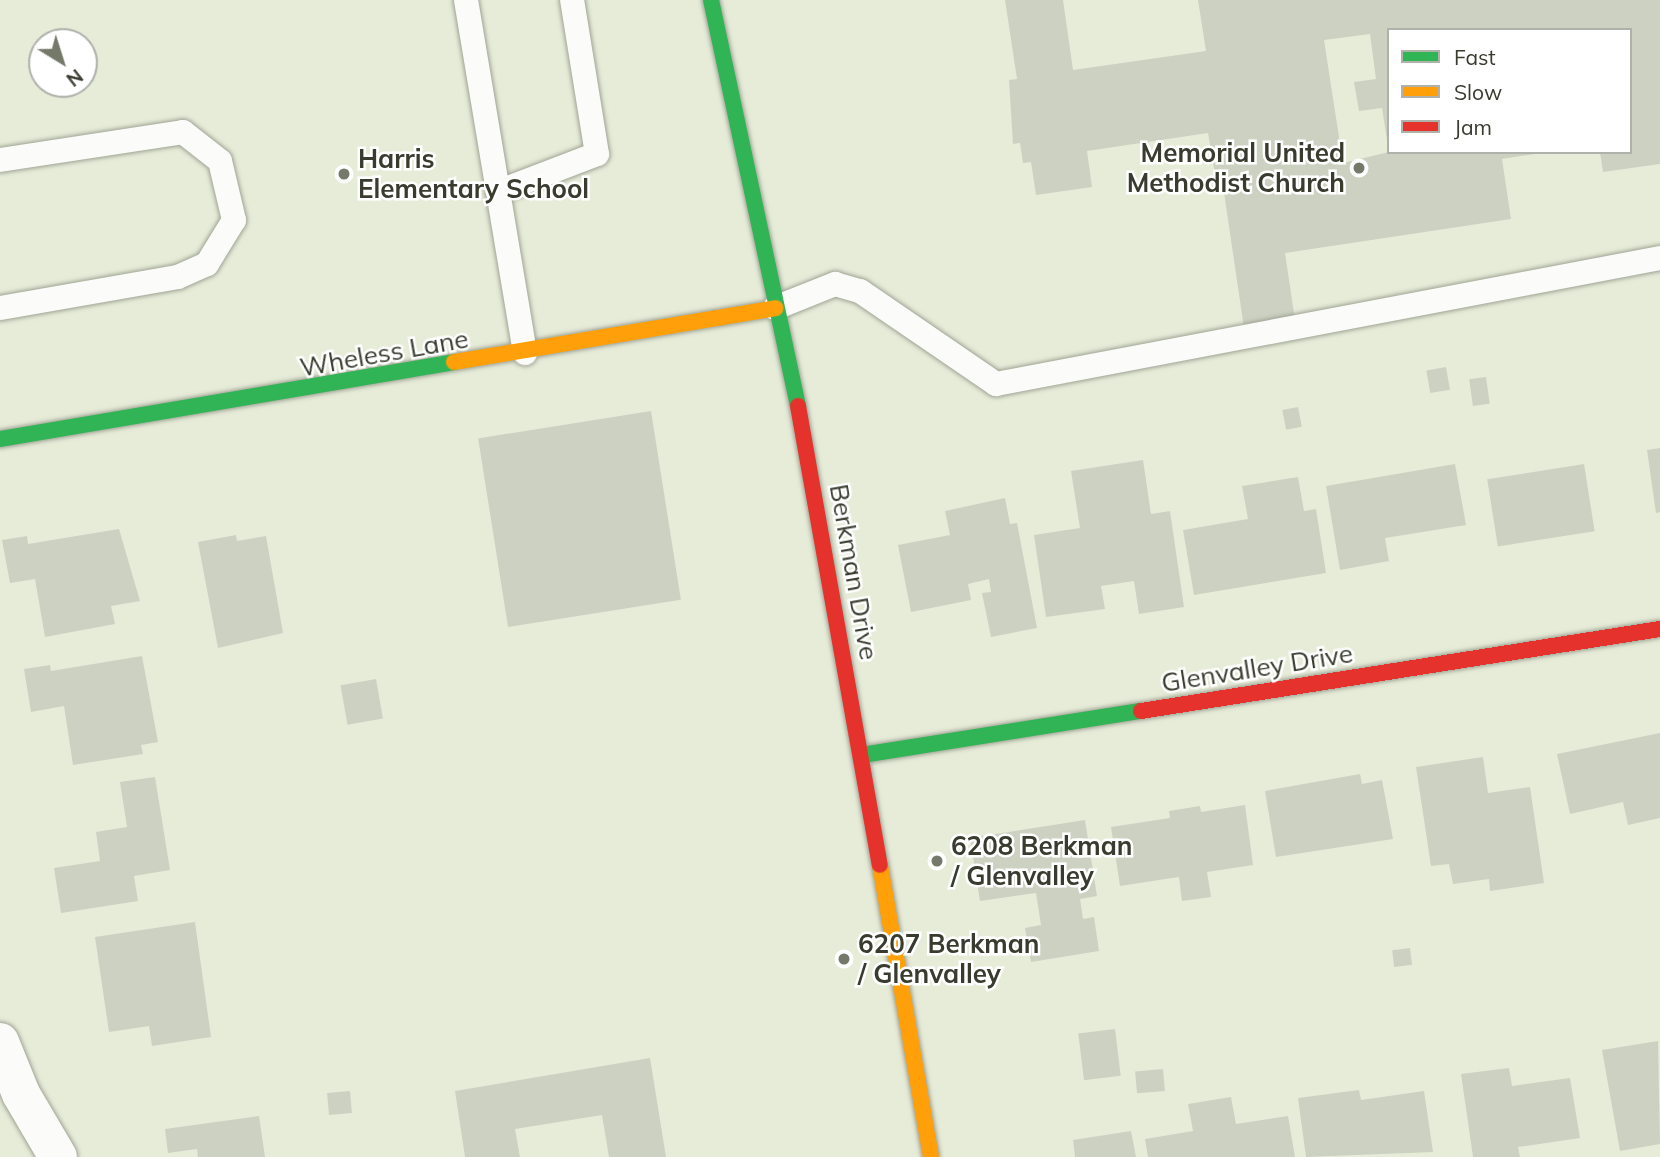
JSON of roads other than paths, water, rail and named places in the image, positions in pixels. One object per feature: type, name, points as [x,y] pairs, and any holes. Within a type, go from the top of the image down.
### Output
[{"type":"street","name":"Berkman Drive","points":[[711,0],[775,308],[862,755],[931,1157]]},
{"type":"street","name":"Wheless Lane","points":[[0,439],[525,353],[775,308]]},
{"type":"street","name":"Glenvalley Drive","points":[[862,755],[1660,629]]},
{"type":"street","points":[[0,1042],[20,1094],[58,1157]]},
{"type":"lane","points":[[466,0],[525,353]]},
{"type":"lane","points":[[498,192],[597,155],[572,0]]},
{"type":"lane","points":[[0,159],[183,132],[220,161],[234,220],[207,264],[178,277],[0,308]]},
{"type":"lane","points":[[775,308],[835,284],[860,291],[996,384],[1660,258]]},
{"type":"place","name":"Memorial United Methodist Church","points":[[1359,168]]},
{"type":"place","name":"Harris Elementary School","points":[[344,174]]},
{"type":"place","name":"6208 Berkman / Glenvalley","points":[[937,861]]},
{"type":"place","name":"6207 Berkman / Glenvalley","points":[[844,959]]}]
